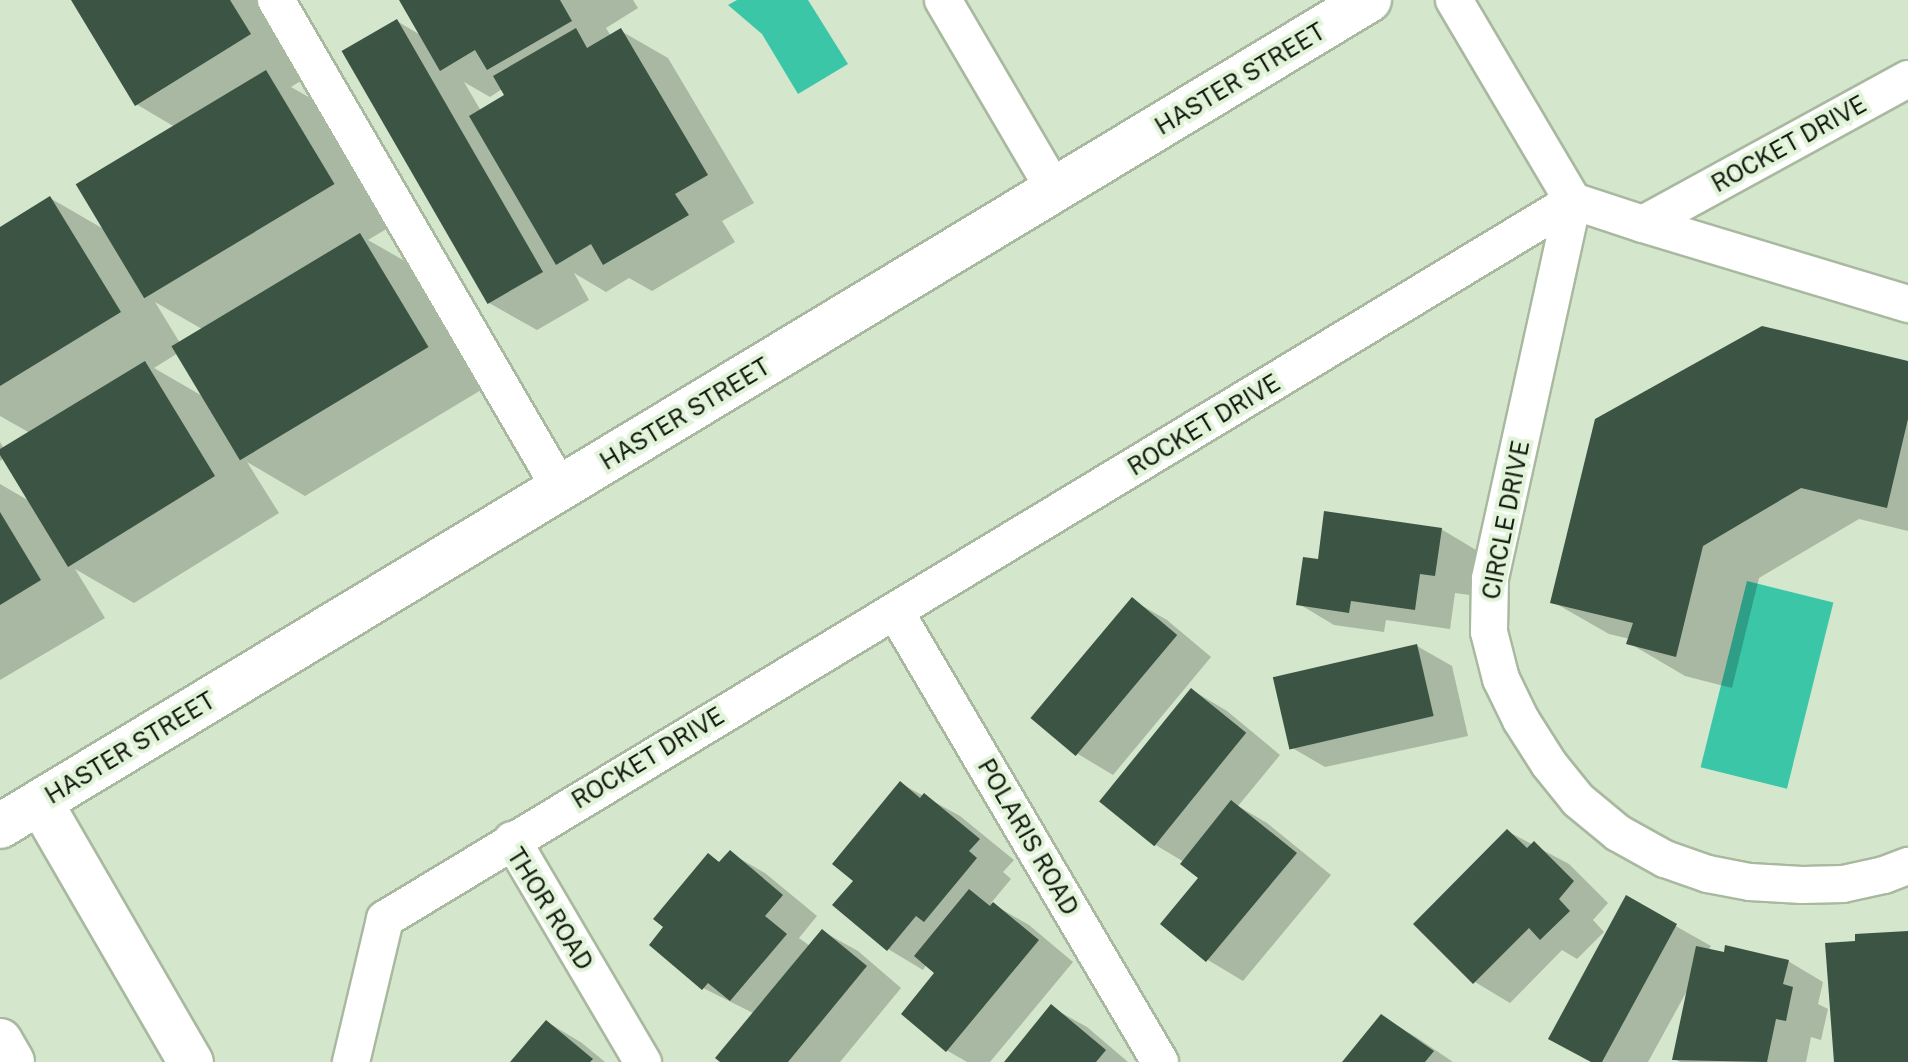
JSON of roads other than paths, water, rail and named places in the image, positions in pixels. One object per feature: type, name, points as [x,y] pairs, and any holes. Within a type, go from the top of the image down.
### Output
[{"type":"street","name":"HASTER STREET","points":[[0,826],[1369,0]]},
{"type":"street","points":[[40,802],[191,1062]]},
{"type":"street","points":[[0,1041],[12,1062]]},
{"type":"lane","points":[[276,0],[560,488]]},
{"type":"lane","points":[[943,0],[1055,191]]},
{"type":"lane","points":[[1454,0],[1573,201],[1908,304]]},
{"type":"lane","name":"ROCKET DRIVE","points":[[1643,224],[1908,79]]},
{"type":"lane","name":"ROCKET DRIVE","points":[[512,840],[1573,201]]},
{"type":"lane","name":"CIRCLE DRIVE","points":[[1573,201],[1490,579],[1489,632],[1501,679],[1521,720],[1549,764],[1578,800],[1618,833],[1665,859],[1736,879],[1802,885],[1843,884],[1908,866]]},
{"type":"lane","name":"POLARIS ROAD","points":[[895,611],[1160,1062]]},
{"type":"lane","name":"THOR ROAD","points":[[351,1062],[385,919],[512,840],[643,1062]]},
{"type":"water","points":[[737,0],[808,0],[848,64],[798,94],[762,34],[728,5]]},
{"type":"water","points":[[1747,581],[1833,603],[1787,789],[1701,767]]}]
